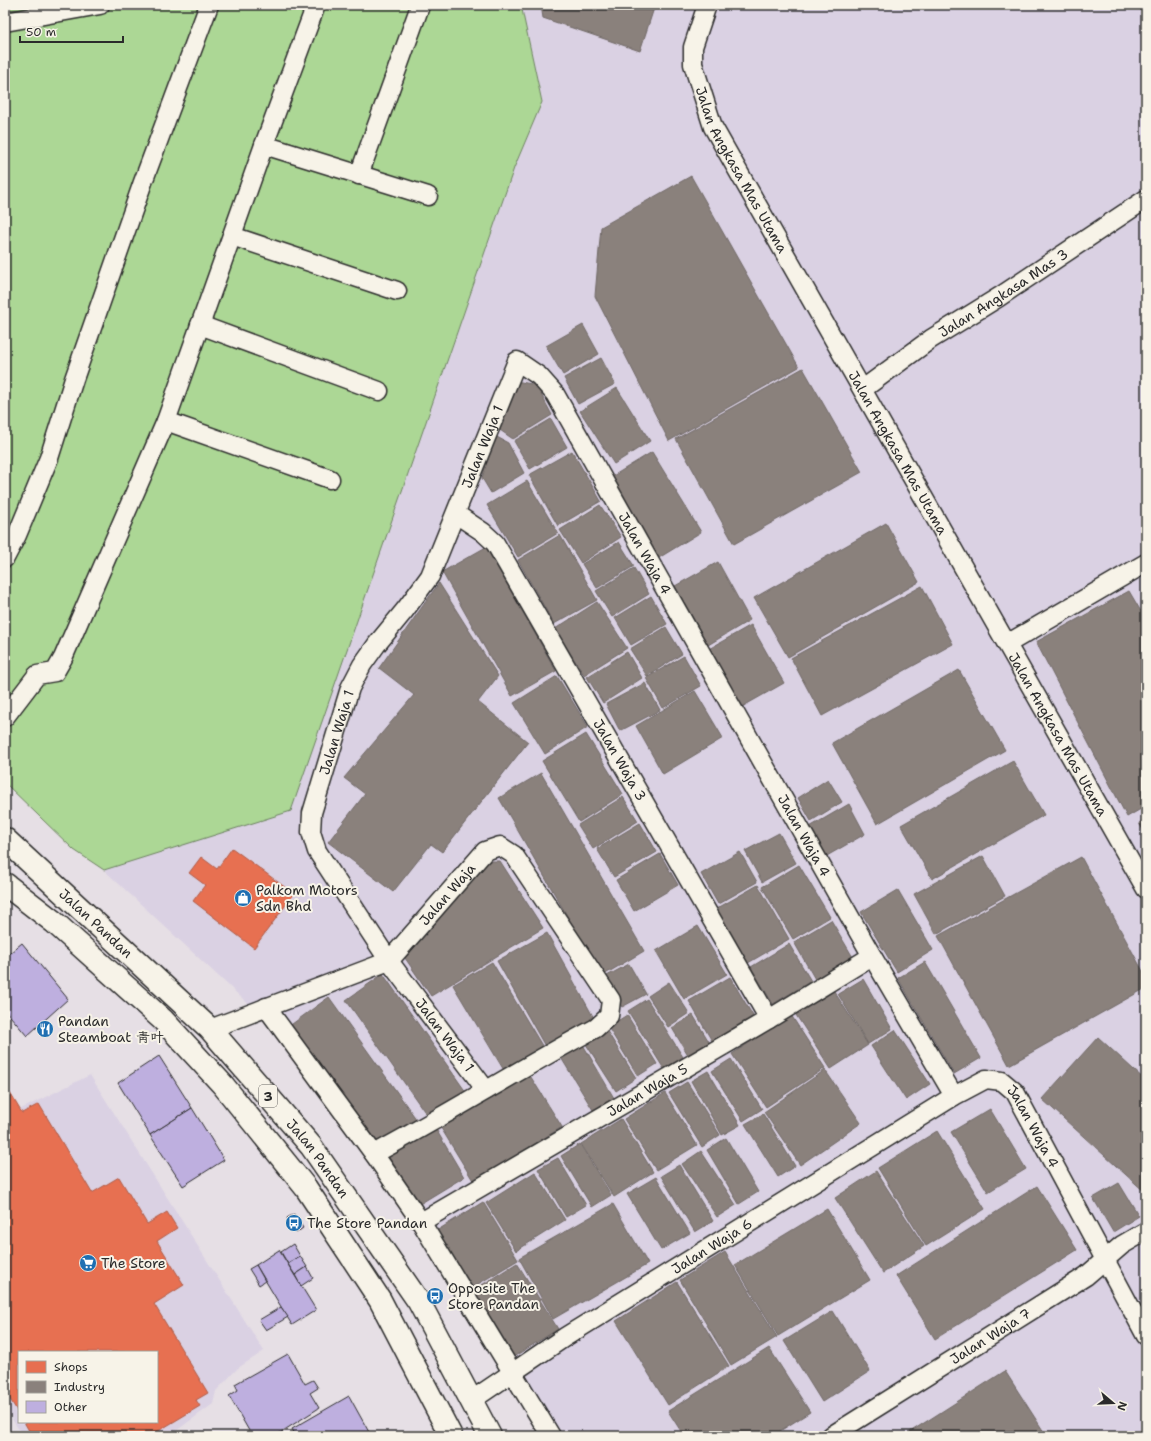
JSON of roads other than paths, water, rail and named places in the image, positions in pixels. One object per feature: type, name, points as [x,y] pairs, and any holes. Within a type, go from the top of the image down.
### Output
[{"type":"highway","name":"Jalan Pandan","points":[[5,839],[210,1029],[311,1146],[419,1302],[490,1436]]},
{"type":"highway","name":"Jalan Pandan","points":[[5,884],[54,922],[163,1020],[224,1085],[306,1188],[380,1300],[451,1436]]},
{"type":"street","points":[[5,22],[100,5]]},
{"type":"street","points":[[5,558],[17,535],[49,458],[74,379],[140,189],[209,5]]},
{"type":"street","points":[[5,717],[38,675],[55,672],[63,658],[166,421],[264,145],[316,5]]},
{"type":"street","name":"Jalan Angkasa Mas Utama","points":[[707,5],[693,47],[693,64],[713,127],[1146,889]]},
{"type":"street","points":[[359,175],[420,6]]},
{"type":"street","points":[[264,145],[428,196]]},
{"type":"street","name":"Jalan Angkasa Mas 3","points":[[863,389],[931,339],[999,297],[1146,199]]},
{"type":"street","points":[[232,236],[397,291]]},
{"type":"street","points":[[200,325],[379,391]]},
{"type":"street","name":"Jalan Waja 1","points":[[486,1090],[389,961],[317,851],[311,832],[312,813],[350,688],[362,665],[377,644],[406,610],[430,576],[517,361]]},
{"type":"street","name":"Jalan Waja 4","points":[[517,361],[539,376],[556,394],[872,956],[954,1096],[986,1079],[1002,1081],[1015,1092],[1146,1336]]},
{"type":"street","points":[[166,421],[330,479]]},
{"type":"street","name":"Jalan Waja 3","points":[[456,514],[483,532],[494,543],[769,1019]]},
{"type":"street","points":[[1007,644],[1146,563]]},
{"type":"street","name":"Jalan Waja","points":[[210,1029],[389,961],[485,851],[500,846],[514,855],[611,1000],[609,1016],[596,1028],[486,1090]]},
{"type":"street","name":"Jalan Waja 5","points":[[421,1222],[769,1019],[872,956]]},
{"type":"street","points":[[266,1007],[374,1154],[421,1222],[511,1373],[551,1436]]},
{"type":"street","points":[[374,1154],[429,1125],[486,1090]]},
{"type":"street","name":"Jalan Waja 6","points":[[472,1400],[565,1336],[954,1096]]},
{"type":"street","name":"Jalan Waja 7","points":[[831,1436],[1086,1276],[1105,1258],[1122,1245],[1146,1231]]},
{"type":"place","name":"Palkom Motors Sdn Bhd","points":[[243,898]]},
{"type":"place","name":"Pandan Steamboat 青叶","points":[[45,1029]]},
{"type":"place","name":"The Store Pandan","points":[[294,1223]]},
{"type":"place","name":"The Store","points":[[88,1263]]},
{"type":"place","name":"Opposite The Store Pandan","points":[[435,1296]]}]
